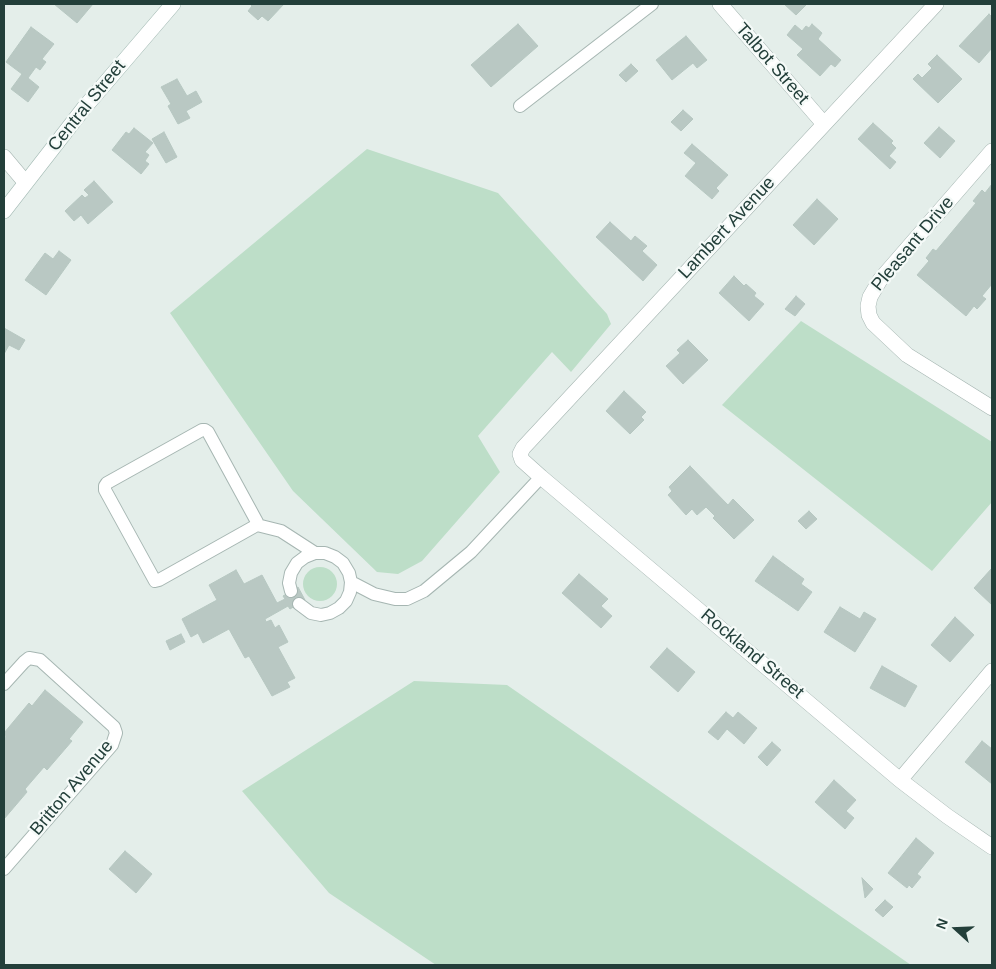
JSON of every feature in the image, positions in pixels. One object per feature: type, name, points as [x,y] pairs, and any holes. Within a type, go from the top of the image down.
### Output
[{"type":"street","name":"Central Street","points":[[4,211],[84,108],[173,4]]},
{"type":"street","name":"Talbot Street","points":[[720,4],[824,124]]},
{"type":"street","name":"Lambert Avenue","points":[[520,454],[523,448],[936,4]]},
{"type":"street","name":"Pleasant Drive","points":[[992,151],[880,280],[870,297],[868,306],[869,315],[873,323],[908,356],[992,408]]},
{"type":"street","points":[[4,157],[25,182]]},
{"type":"street","name":"Rockland Street","points":[[520,454],[522,460],[541,478],[900,780],[992,847]]},
{"type":"street","points":[[900,780],[992,671]]},
{"type":"lane","points":[[520,106],[652,4]]},
{"type":"lane","points":[[257,525],[208,432],[205,430],[106,482],[104,486],[155,581],[257,525],[281,530],[315,553]]},
{"type":"lane","points":[[351,582],[374,594],[395,600],[407,599],[424,591],[472,552],[541,478]]},
{"type":"lane","points":[[291,591],[289,583],[291,573],[296,563],[305,557],[315,553],[325,553],[335,556],[344,563],[351,582],[350,592],[346,601],[339,608],[321,614],[311,613],[299,604]]},
{"type":"lane","name":"Britton Avenue","points":[[4,684],[29,658],[40,660],[114,727],[116,733],[112,745],[4,868]]},
{"type":"green space","points":[[367,149],[498,193],[607,314],[611,324],[571,372],[552,352],[478,436],[500,472],[422,561],[398,574],[377,572],[293,491],[170,313]]},
{"type":"green space","points":[[801,321],[992,442],[992,502],[932,571],[722,405]]},
{"type":"green space","points":[[320,567],[327,568],[332,572],[336,577],[336,591],[332,596],[327,600],[320,601],[313,600],[308,596],[304,591],[303,584],[304,577],[308,572],[313,568]]},
{"type":"green space","points":[[414,681],[507,685],[911,965],[436,965],[329,893],[242,791]]},
{"type":"building","points":[[54,4],[93,4],[77,23]]},
{"type":"building","points":[[250,4],[284,4],[268,21],[262,16],[258,20],[248,11],[252,6]]},
{"type":"building","points":[[784,4],[807,4],[796,15]]},
{"type":"building","points":[[989,14],[992,17],[992,48],[979,63],[959,46]]},
{"type":"building","points":[[518,24],[538,46],[491,87],[471,65]]},
{"type":"building","points":[[812,24],[822,33],[818,39],[841,60],[835,67],[831,64],[820,76],[797,55],[803,49],[787,35],[795,25],[802,31],[806,26],[809,28]]},
{"type":"building","points":[[31,27],[54,44],[42,59],[46,62],[40,70],[36,67],[28,78],[39,87],[28,102],[11,89],[22,74],[6,62]]},
{"type":"building","points":[[686,36],[707,60],[697,68],[693,63],[672,80],[656,60]]},
{"type":"building","points":[[937,55],[962,79],[938,103],[913,79],[918,74],[922,78],[932,68],[928,64]]},
{"type":"building","points":[[631,64],[638,71],[626,82],[619,75]]},
{"type":"building","points":[[177,79],[187,96],[196,91],[202,102],[186,111],[190,118],[178,124],[168,106],[171,104],[161,87]]},
{"type":"building","points":[[683,110],[693,119],[681,131],[671,122]]},
{"type":"building","points":[[873,123],[893,141],[891,143],[896,148],[889,156],[896,162],[890,169],[858,139]]},
{"type":"building","points":[[939,127],[955,141],[940,158],[924,143]]},
{"type":"building","points":[[134,128],[153,143],[145,152],[149,155],[145,161],[149,164],[141,174],[112,150],[126,132],[129,134]]},
{"type":"building","points":[[164,132],[177,157],[166,163],[152,139]]},
{"type":"building","points":[[692,144],[728,175],[716,188],[719,191],[712,199],[685,176],[696,163],[684,153]]},
{"type":"building","points":[[94,181],[113,202],[88,224],[81,215],[74,221],[65,211],[82,195],[85,198],[89,195],[84,190]]},
{"type":"building","points":[[992,184],[992,284],[982,296],[986,299],[977,309],[974,306],[966,316],[917,275],[929,261],[926,258],[933,249],[936,251],[976,203],[973,201],[982,190],[985,193]]},
{"type":"building","points":[[817,199],[838,219],[814,245],[793,225]]},
{"type":"building","points":[[610,222],[631,241],[635,236],[647,246],[642,251],[657,265],[643,281],[596,237]]},
{"type":"building","points":[[59,251],[71,260],[46,295],[25,280],[45,253],[53,259]]},
{"type":"building","points":[[734,276],[744,286],[746,284],[756,293],[754,296],[764,304],[749,321],[719,293]]},
{"type":"building","points":[[796,296],[805,304],[795,316],[785,309]]},
{"type":"building","points":[[4,328],[25,340],[19,350],[9,345],[4,354]]},
{"type":"building","points":[[688,340],[708,360],[683,384],[666,366],[680,353],[677,350]]},
{"type":"building","points":[[624,391],[646,412],[641,417],[644,420],[630,434],[606,411]]},
{"type":"building","points":[[690,466],[728,505],[733,499],[754,520],[734,539],[713,518],[715,516],[706,507],[697,515],[692,509],[686,515],[668,495],[672,491],[669,487]]},
{"type":"building","points":[[809,511],[817,519],[806,529],[798,521]]},
{"type":"building","points":[[773,556],[804,579],[801,584],[812,592],[798,611],[755,581]]},
{"type":"building","points":[[992,568],[992,605],[974,588]]},
{"type":"building","points":[[236,570],[244,584],[262,575],[277,603],[285,599],[283,596],[298,587],[305,600],[290,609],[288,606],[265,619],[266,622],[271,620],[275,628],[279,625],[288,642],[278,647],[295,678],[287,682],[290,687],[272,696],[249,656],[245,658],[229,629],[203,643],[198,633],[191,637],[182,619],[217,600],[209,585]]},
{"type":"building","points":[[579,574],[608,599],[601,606],[612,616],[601,628],[562,593]]},
{"type":"building","points":[[840,607],[860,619],[864,612],[876,619],[855,652],[824,632]]},
{"type":"building","points":[[955,617],[974,635],[950,662],[931,645]]},
{"type":"building","points":[[181,634],[185,642],[170,650],[166,641]]},
{"type":"building","points":[[667,648],[695,672],[678,692],[650,667]]},
{"type":"building","points":[[882,666],[917,686],[905,707],[870,688]]},
{"type":"building","points":[[45,690],[83,722],[69,739],[72,741],[47,770],[44,767],[25,789],[27,792],[4,819],[4,740],[6,737],[4,733],[29,703],[32,706]]},
{"type":"building","points":[[726,712],[733,718],[738,712],[757,728],[744,744],[727,729],[718,740],[708,732]]},
{"type":"building","points":[[982,741],[992,749],[992,784],[965,762]]},
{"type":"building","points":[[772,742],[781,750],[767,766],[758,757]]},
{"type":"building","points":[[834,780],[856,800],[846,811],[854,818],[845,829],[815,802]]},
{"type":"building","points":[[916,838],[934,853],[917,874],[921,877],[912,888],[909,885],[907,888],[888,873]]},
{"type":"building","points":[[125,851],[152,874],[136,893],[109,869]]},
{"type":"building","points":[[862,878],[873,889],[865,898]]},
{"type":"building","points":[[885,900],[893,907],[883,917],[875,910]]}]
